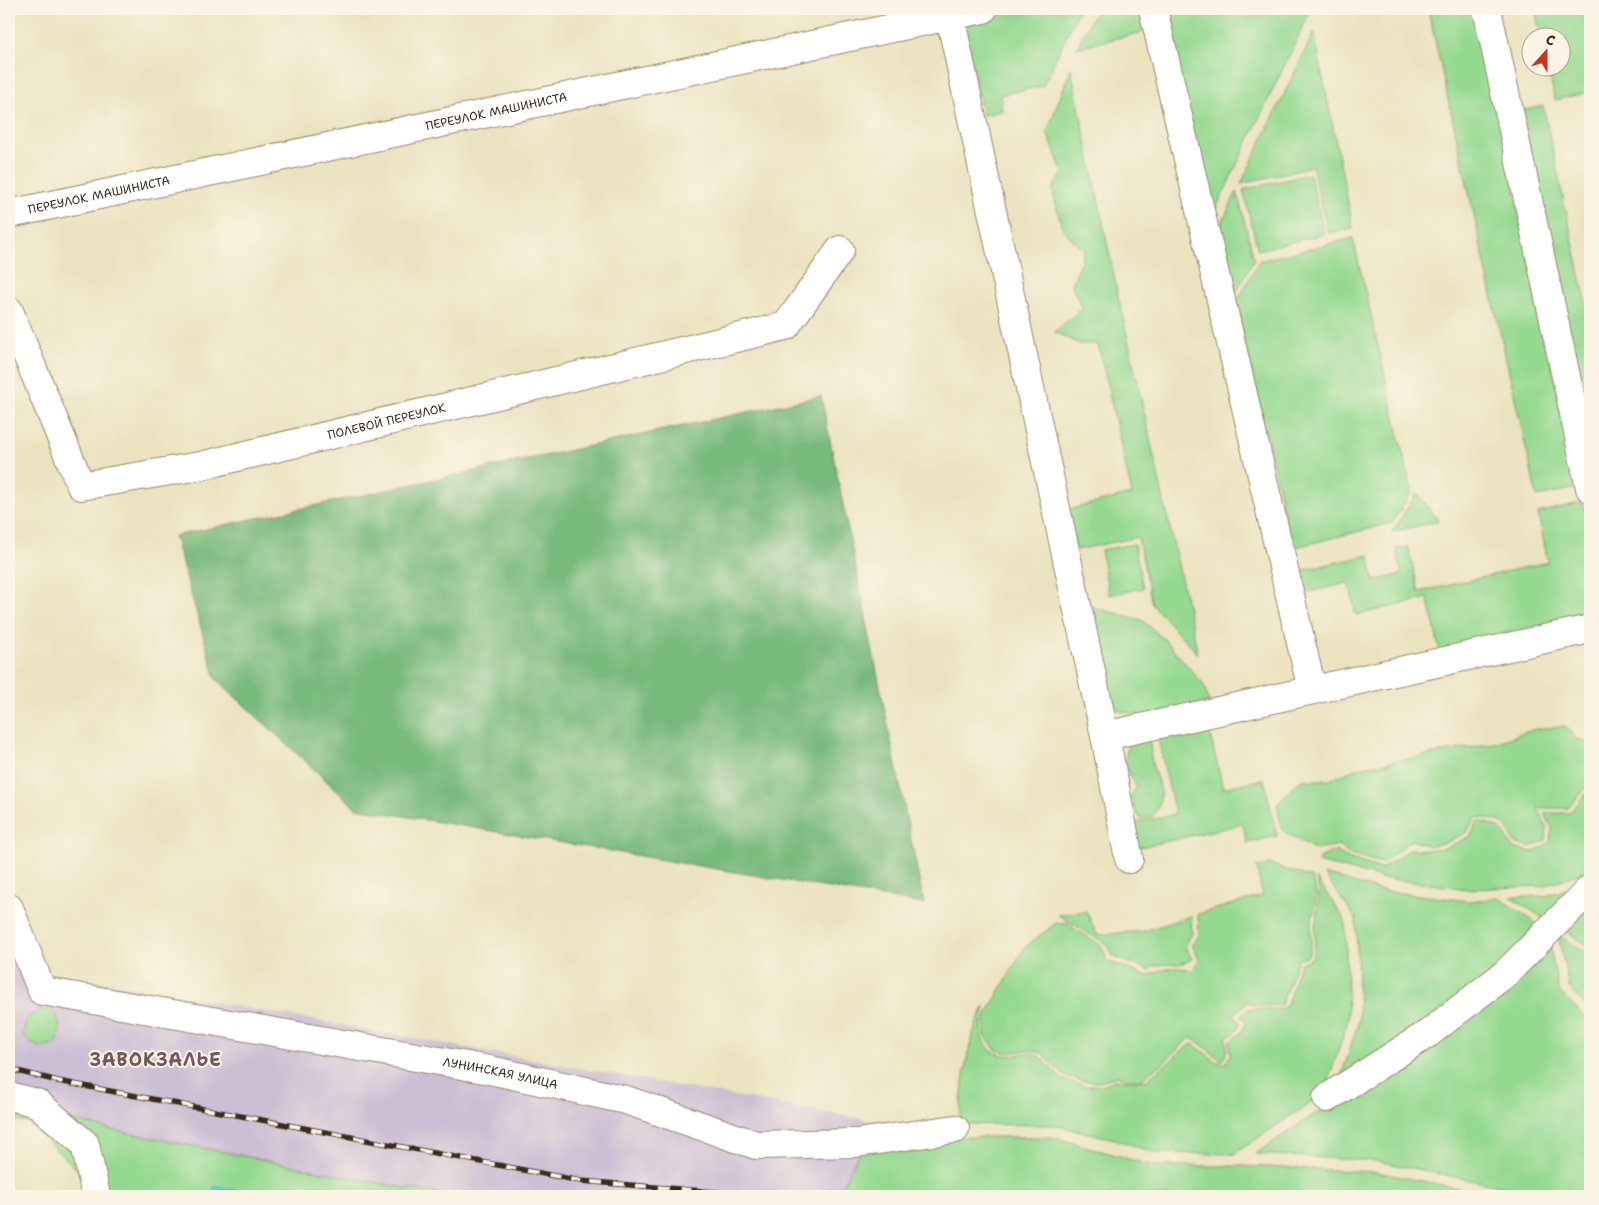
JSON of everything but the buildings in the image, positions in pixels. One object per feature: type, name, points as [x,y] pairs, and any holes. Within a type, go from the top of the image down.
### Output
[{"type":"street","name":"ПЕРЕУЛОК МАШИНИСТА","points":[[9,214],[983,9]]},
{"type":"street","points":[[1154,9],[1312,690]]},
{"type":"street","points":[[1487,9],[1590,488]]},
{"type":"street","points":[[950,16],[1129,859]]},
{"type":"street","name":"ПОЛЕВОЙ ПЕРЕУЛОК","points":[[9,310],[81,486],[200,466],[786,326],[840,250]]},
{"type":"street","points":[[1104,736],[1590,629]]},
{"type":"street","points":[[1327,1098],[1429,1032],[1506,973],[1590,890]]},
{"type":"street","name":"ЛУНИНСКАЯ УЛИЦА","points":[[9,908],[42,991],[490,1070],[626,1100],[756,1145],[857,1143],[955,1129]]},
{"type":"street","points":[[9,1096],[36,1103],[85,1144],[96,1196]]},
{"type":"shaded area","points":[[9,965],[906,1127],[1190,1196],[464,1196],[404,1188],[113,1130],[9,1105]]},
{"type":"green space","points":[[1016,9],[1079,9],[1043,86],[1000,95],[1002,111],[983,115],[962,20]]},
{"type":"green space","points":[[1097,9],[1146,9],[1151,30],[1076,48]]},
{"type":"green space","points":[[1196,9],[1309,9],[1310,12],[1208,225],[1161,16]]},
{"type":"green space","points":[[1428,9],[1477,9],[1577,488],[1537,497]]},
{"type":"green space","points":[[1535,9],[1590,9],[1590,92],[1555,100],[1550,78],[1572,78],[1572,28],[1539,28]]},
{"type":"green space","points":[[1314,32],[1353,228],[1328,233],[1312,166],[1241,184]]},
{"type":"green space","points":[[1071,68],[1117,291],[1198,654],[1152,604],[1138,537],[1076,550],[1067,510],[1132,494],[1098,344],[1080,344],[1054,332],[1082,309],[1072,286],[1084,250],[1063,230],[1052,190],[1063,173],[1047,132]]},
{"type":"green space","points":[[1543,106],[1590,320],[1590,460],[1515,112]]},
{"type":"green space","points":[[1310,174],[1324,234],[1258,250],[1243,190]]},
{"type":"green space","points":[[1237,192],[1254,259],[1233,298],[1217,233]]},
{"type":"green space","points":[[1353,238],[1412,492],[1392,523],[1292,548],[1236,303],[1259,261]]},
{"type":"green space","points":[[821,396],[924,904],[356,808],[216,679],[174,536]]},
{"type":"green space","points":[[1417,493],[1439,521],[1392,532]]},
{"type":"green space","points":[[1583,502],[1590,540],[1590,619],[1440,652],[1428,598],[1356,615],[1349,583],[1304,593],[1299,571],[1369,555],[1374,581],[1402,574],[1396,549],[1408,547],[1419,592],[1548,562],[1538,513]]},
{"type":"green space","points":[[1134,544],[1143,588],[1109,595],[1101,550]]},
{"type":"green space","points":[[1088,606],[1142,620],[1165,640],[1203,684],[1209,702],[1145,716],[1120,711],[1108,696]]},
{"type":"green space","points":[[1207,722],[1223,788],[1264,779],[1277,836],[1247,843],[1243,824],[1132,849],[1127,825],[1175,814],[1157,734]]},
{"type":"green space","points":[[1565,726],[1575,738],[1590,744],[1590,783],[1568,808],[1538,808],[1547,828],[1546,840],[1530,847],[1514,843],[1508,829],[1500,822],[1475,817],[1467,832],[1445,843],[1429,846],[1411,840],[1382,863],[1347,853],[1338,845],[1316,850],[1282,830],[1277,803],[1301,780],[1329,780],[1358,768],[1494,743],[1535,729]]},
{"type":"green space","points":[[1150,736],[1151,761],[1159,785],[1160,797],[1157,810],[1152,817],[1141,819],[1135,811],[1131,797],[1136,787],[1125,762],[1129,738]]},
{"type":"green space","points":[[1590,790],[1590,870],[1543,886],[1468,889],[1382,878],[1318,862],[1319,858],[1335,851],[1348,858],[1381,869],[1410,849],[1445,848],[1471,836],[1477,821],[1500,828],[1512,848],[1534,852],[1550,842],[1552,828],[1544,813],[1569,813]]},
{"type":"green space","points":[[1269,864],[1312,878],[1315,885],[1316,898],[1312,922],[1311,947],[1308,956],[1298,959],[1281,1005],[1260,1006],[1247,1002],[1234,1014],[1240,1023],[1237,1031],[1226,1038],[1227,1050],[1223,1061],[1190,1038],[1162,1064],[1150,1071],[1144,1079],[1126,1079],[1118,1076],[1097,1082],[1081,1081],[1063,1075],[1042,1053],[1029,1050],[1005,1053],[995,1049],[985,1035],[985,1017],[1025,947],[1056,923],[1067,924],[1101,945],[1107,961],[1146,976],[1175,968],[1192,971],[1199,960],[1192,944],[1199,936],[1198,914],[1262,896],[1257,867]]},
{"type":"green space","points":[[1324,874],[1377,890],[1469,901],[1499,898],[1543,928],[1502,967],[1339,1083],[1359,1020],[1356,919]]},
{"type":"green space","points":[[1316,878],[1345,920],[1348,1020],[1324,1094],[1234,1154],[1156,1153],[1111,1138],[1053,1125],[960,1124],[969,1047],[985,1006],[982,1019],[982,1038],[991,1051],[1006,1056],[1029,1053],[1039,1056],[1061,1079],[1086,1086],[1102,1085],[1115,1080],[1147,1081],[1153,1074],[1193,1044],[1217,1062],[1225,1065],[1230,1055],[1229,1042],[1242,1032],[1246,1022],[1241,1016],[1248,1009],[1281,1009],[1287,1005],[1300,963],[1311,959],[1315,948],[1315,925],[1319,898]]},
{"type":"green space","points":[[1590,881],[1551,923],[1511,897],[1546,896]]},
{"type":"green space","points":[[1590,901],[1590,947],[1562,928]]},
{"type":"green space","points":[[1086,911],[1097,935],[1144,931],[1191,916],[1192,933],[1185,946],[1192,959],[1187,962],[1159,965],[1149,970],[1114,957],[1105,943],[1058,915]]},
{"type":"green space","points":[[1558,935],[1590,955],[1590,1011],[1569,988]]},
{"type":"green space","points":[[1548,938],[1559,991],[1590,1023],[1590,1196],[1566,1196],[1552,1192],[1509,1188],[1377,1161],[1255,1154],[1432,1037]]},
{"type":"green space","points":[[45,1008],[57,1015],[60,1029],[57,1043],[42,1047],[31,1043],[23,1035],[27,1017]]},
{"type":"green space","points":[[9,1105],[113,1130],[404,1188],[464,1196],[135,1196],[99,1191],[30,1124],[9,1119]]},
{"type":"green space","points":[[956,1137],[1053,1137],[1154,1166],[1241,1166],[1376,1172],[1498,1196],[837,1196],[860,1151]]},
{"type":"waterway","points":[[217,1190],[243,1196]]},
{"type":"railway","points":[[9,1069],[58,1081],[581,1181],[765,1196]]},
{"type":"district","name":"ЗАВОКЗАЛЬЕ","points":[[156,1060]]}]
